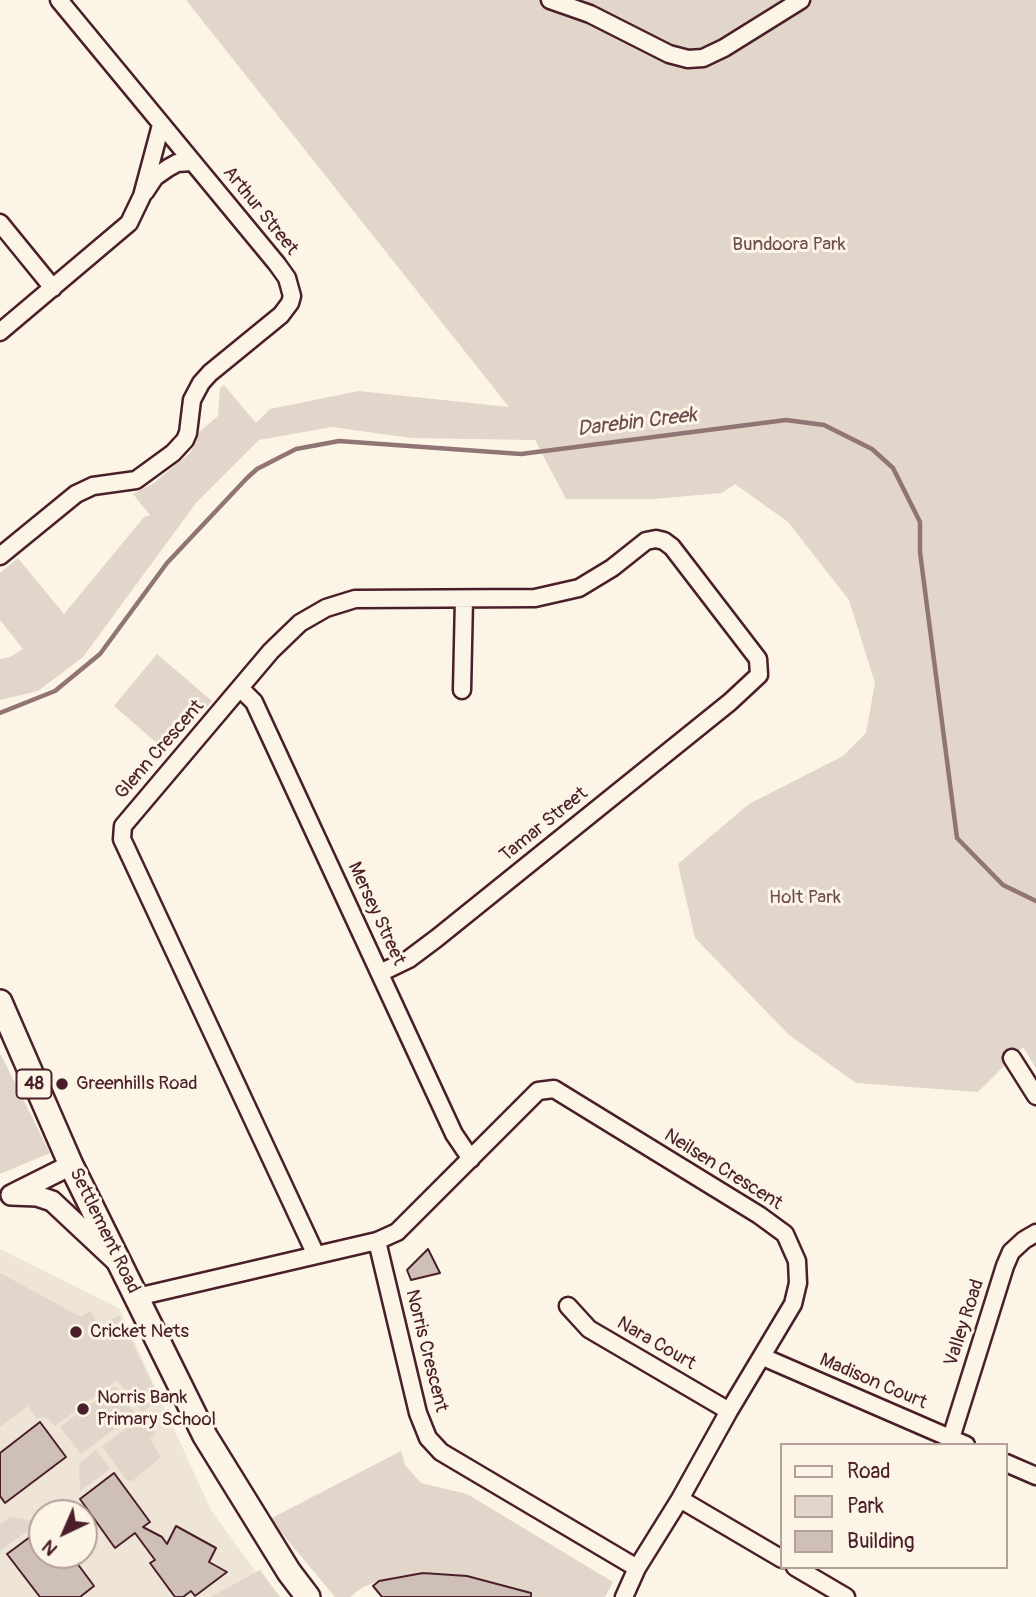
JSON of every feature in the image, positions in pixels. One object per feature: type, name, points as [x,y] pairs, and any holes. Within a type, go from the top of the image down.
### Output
[{"type":"main road","name":"Settlement Road","points":[[0,1002],[71,1164],[205,1436],[289,1572],[308,1597]]},
{"type":"street","name":"Arthur Street","points":[[0,556],[76,494],[93,486],[135,480],[173,453],[186,438],[192,400],[201,383],[281,315],[290,303],[291,287],[287,278],[59,0]]},
{"type":"street","points":[[550,0],[590,14],[669,54],[688,59],[703,58],[724,48],[801,0]]},
{"type":"street","points":[[0,332],[122,230],[134,216],[142,197],[161,125]]},
{"type":"street","points":[[142,197],[162,172],[177,163],[192,162]]},
{"type":"street","points":[[0,223],[54,288]]},
{"type":"street","name":"Tamar Street","points":[[380,973],[409,959],[437,938],[730,702],[759,675],[758,659],[672,547],[656,539],[646,541],[612,568]]},
{"type":"street","name":"Glenn Crescent","points":[[316,1255],[122,839],[123,826],[271,651],[300,623],[326,608],[355,599],[535,598],[579,587],[612,568]]},
{"type":"street","points":[[462,690],[464,599]]},
{"type":"street","name":"Mersey Street","points":[[240,689],[254,702],[454,1134],[471,1159]]},
{"type":"street","points":[[1012,1058],[1036,1096]]},
{"type":"street","name":"Neilsen Crescent","points":[[377,1241],[397,1232],[538,1091],[554,1089],[759,1215],[785,1234],[797,1261],[798,1283],[793,1304],[637,1568]]},
{"type":"street","points":[[6,1198],[71,1164]]},
{"type":"street","points":[[6,1198],[37,1196],[52,1201],[122,1267]]},
{"type":"street","name":"Valley Road","points":[[951,1438],[1005,1266],[1011,1252],[1036,1233]]},
{"type":"street","points":[[138,1297],[377,1241]]},
{"type":"street","name":"Norris Crescent","points":[[377,1241],[418,1413],[431,1443],[441,1452],[637,1568]]},
{"type":"street","name":"Nara Court","points":[[568,1306],[589,1328],[729,1411]]},
{"type":"street","name":"Madison Court","points":[[763,1357],[962,1443]]},
{"type":"street","points":[[1008,1464],[1036,1476]]},
{"type":"street","points":[[680,1499],[780,1558]]},
{"type":"street","points":[[624,1597],[637,1568]]},
{"type":"street","points":[[798,1569],[846,1597]]},
{"type":"shaded area","name":"Norris Bank Primary School","points":[[0,1249],[119,1308],[211,1510],[256,1572],[210,1597],[0,1597]]},
{"type":"green space","name":"Bundoora Park","points":[[186,0],[1036,0],[1036,1068],[1023,1047],[978,1092],[856,1083],[789,1035],[695,938],[678,864],[749,804],[843,756],[866,733],[875,683],[849,600],[788,522],[735,484],[722,493],[653,499],[566,499],[535,440],[411,438],[332,427],[259,440],[196,503],[83,657],[38,691],[0,700],[0,659],[10,657],[23,649],[0,620],[0,573],[18,558],[64,614],[144,517],[150,515],[133,494],[154,483],[190,453],[199,432],[218,416],[220,388],[224,385],[256,423],[270,409],[359,391],[509,407]]},
{"type":"green space","points":[[157,654],[212,701],[166,751],[114,706]]},
{"type":"green space","points":[[0,1053],[50,1153],[0,1174]]},
{"type":"green space","points":[[0,1273],[81,1317],[90,1311],[100,1327],[119,1315],[160,1400],[142,1412],[117,1380],[55,1426],[47,1418],[37,1418],[28,1406],[0,1427]]},
{"type":"green space","points":[[115,1386],[135,1413],[81,1454],[60,1427]]},
{"type":"green space","points":[[143,1416],[156,1434],[150,1439],[161,1457],[132,1481],[126,1480],[102,1446]]},
{"type":"green space","points":[[96,1450],[110,1469],[80,1491],[79,1464]]},
{"type":"green space","points":[[401,1451],[405,1465],[421,1483],[467,1494],[613,1582],[605,1597],[528,1597],[508,1587],[467,1576],[423,1573],[379,1581],[363,1587],[350,1597],[335,1597],[270,1519]]},
{"type":"green space","points":[[10,1517],[28,1520],[28,1531],[0,1551],[0,1524]]},
{"type":"green space","points":[[260,1570],[280,1597],[210,1597],[256,1572]]},
{"type":"building","points":[[428,1249],[440,1273],[411,1280],[407,1270]]},
{"type":"building","points":[[40,1422],[66,1457],[5,1503],[0,1496],[0,1453]]},
{"type":"building","points":[[114,1473],[150,1522],[143,1527],[162,1537],[167,1544],[176,1526],[216,1548],[209,1562],[227,1572],[195,1596],[191,1591],[183,1597],[175,1597],[150,1563],[155,1560],[135,1533],[115,1548],[98,1524],[98,1499],[80,1499]]},
{"type":"building","points":[[28,1538],[28,1569],[81,1569],[94,1586],[80,1597],[40,1597],[7,1554]]},
{"type":"building","points":[[423,1573],[467,1576],[531,1593],[531,1597],[382,1597],[373,1586],[379,1581]]},
{"type":"waterway","name":"Darebin Creek","points":[[0,713],[55,691],[100,654],[167,563],[247,478],[257,469],[296,449],[339,441],[521,454],[786,420],[824,425],[872,449],[893,468],[920,522],[920,552],[957,838],[1003,885],[1036,901]]},
{"type":"place","name":"Greenhills Road","points":[[62,1084]]},
{"type":"place","name":"Cricket Nets","points":[[76,1332]]},
{"type":"place","name":"Norris Bank Primary School","points":[[83,1409]]},
{"type":"park label","name":"Holt Park","points":[[805,898]]}]
